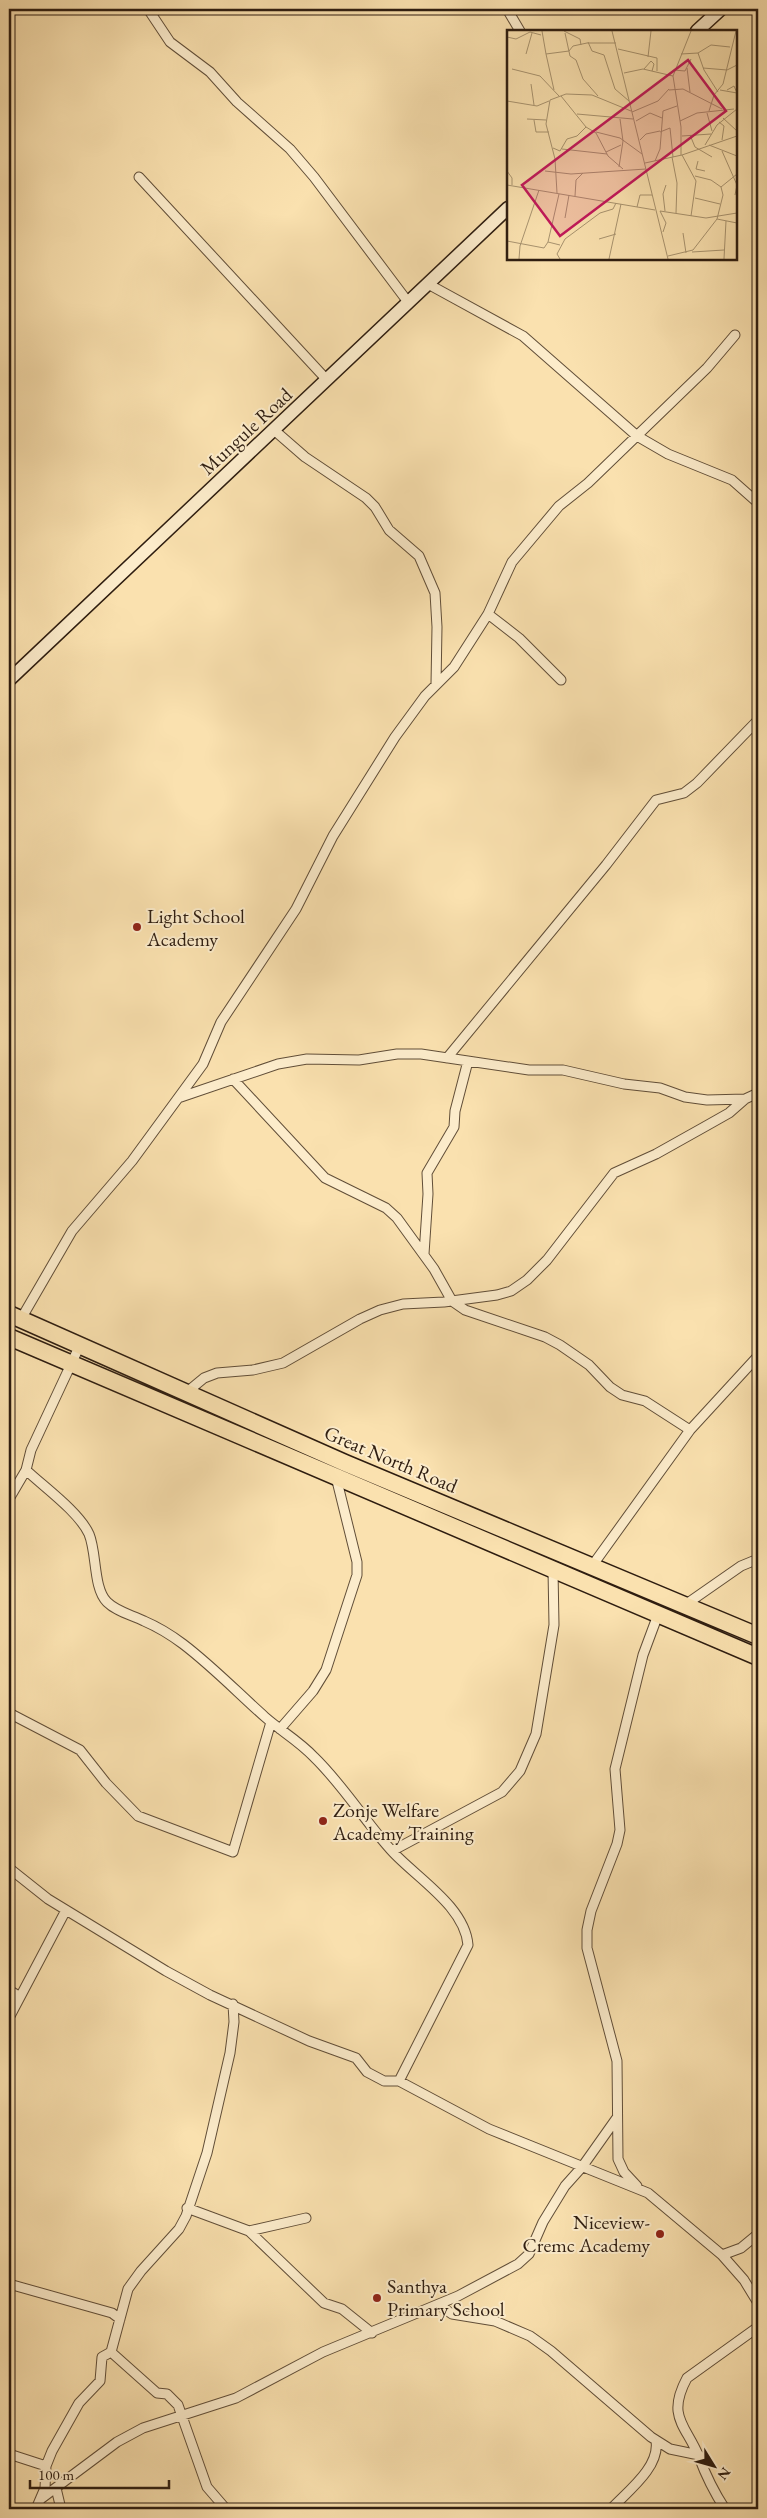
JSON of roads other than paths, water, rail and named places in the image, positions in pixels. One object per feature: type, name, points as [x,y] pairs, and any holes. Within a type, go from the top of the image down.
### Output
[{"type":"highway","name":"Great North Road","points":[[15,1317],[345,1463],[758,1636]]},
{"type":"highway","name":"Great North Road","points":[[9,1337],[758,1657]]},
{"type":"street","points":[[148,9],[170,42],[210,72],[237,102],[290,149],[408,302]]},
{"type":"street","points":[[507,9],[519,30]]},
{"type":"street","points":[[698,30],[721,9]]},
{"type":"street","points":[[139,177],[327,380]]},
{"type":"street","name":"Mungule Road","points":[[9,680],[507,209]]},
{"type":"street","points":[[428,284],[523,336],[637,436],[668,454],[732,480],[758,503]]},
{"type":"street","points":[[15,1317],[72,1231],[132,1161],[203,1064],[221,1022],[296,909],[333,836],[394,738],[436,684],[454,667],[488,614],[512,562],[559,506],[588,483],[707,368],[735,335]]},
{"type":"street","points":[[274,430],[305,457],[366,498],[375,507],[389,530],[419,556],[435,593],[437,621],[436,684]]},
{"type":"street","points":[[488,614],[519,638],[561,680]]},
{"type":"street","points":[[447,1058],[606,866],[656,800],[684,793],[697,783],[758,720]]},
{"type":"street","points":[[180,1097],[278,1064],[306,1059],[359,1060],[397,1054],[421,1054],[529,1070],[563,1070],[624,1084],[660,1088],[685,1097],[707,1100],[745,1098],[758,1093]]},
{"type":"street","points":[[424,1254],[428,1194],[427,1173],[454,1127],[455,1111],[468,1061]]},
{"type":"street","points":[[234,1079],[325,1178],[386,1208],[409,1232],[452,1301],[464,1310],[545,1337],[560,1344],[589,1365],[610,1388],[622,1395],[645,1401],[690,1430]]},
{"type":"street","points":[[187,1392],[204,1378],[217,1373],[253,1370],[283,1363],[360,1319],[380,1310],[403,1304],[452,1301],[497,1295],[511,1291],[547,1260],[614,1173],[656,1154],[729,1113],[745,1098]]},
{"type":"street","points":[[9,1499],[26,1470],[31,1450],[80,1345]]},
{"type":"street","points":[[592,1566],[690,1430],[758,1356]]},
{"type":"street","points":[[26,1470],[79,1519],[88,1532],[93,1545],[100,1587],[107,1602],[123,1612],[163,1630],[181,1642],[271,1722],[315,1757],[392,1851],[447,1903],[461,1925],[468,1945],[399,2081]]},
{"type":"street","points":[[280,1729],[313,1692],[326,1670],[357,1575],[357,1562],[336,1477]]},
{"type":"street","points":[[685,1605],[741,1566],[758,1559]]},
{"type":"street","points":[[392,1851],[502,1792],[511,1783],[527,1759],[536,1734],[554,1625],[553,1570]]},
{"type":"street","points":[[639,2188],[624,2172],[618,2159],[616,2119],[617,2061],[587,1948],[587,1930],[591,1911],[617,1844],[620,1817],[615,1769],[643,1654],[666,1596]]},
{"type":"street","points":[[9,1713],[80,1750],[106,1783],[138,1816],[233,1852],[271,1722]]},
{"type":"street","points":[[9,1868],[48,1899],[166,1971],[309,2041],[356,2058],[367,2072],[384,2081],[399,2081],[489,2129],[648,2193],[722,2255],[744,2280],[758,2302]]},
{"type":"street","points":[[9,2018],[66,1910]]},
{"type":"street","points":[[9,1990],[20,1997]]},
{"type":"street","points":[[36,2509],[45,2488],[46,2466],[62,2431],[79,2403],[100,2381],[102,2357],[111,2352],[128,2290],[141,2271],[179,2229],[186,2216],[186,2208],[207,2152],[220,2096],[233,2033],[235,2012],[233,2004]]},
{"type":"street","points":[[42,2498],[117,2442],[143,2428],[236,2398],[324,2352],[438,2305],[518,2264],[529,2254],[552,2206],[565,2186],[582,2167],[616,2119]]},
{"type":"street","points":[[186,2208],[249,2231],[324,2303],[342,2309],[372,2333]]},
{"type":"street","points":[[249,2231],[306,2218]]},
{"type":"street","points":[[722,2255],[741,2248],[758,2234]]},
{"type":"street","points":[[9,2284],[112,2313],[120,2319]]},
{"type":"street","points":[[438,2305],[452,2314],[495,2321],[530,2336],[551,2351],[656,2441],[679,2452],[698,2455]]},
{"type":"street","points":[[726,2509],[704,2472],[698,2455],[679,2422],[679,2403],[682,2387],[695,2371],[758,2327]]},
{"type":"street","points":[[111,2352],[157,2393],[166,2394],[178,2404],[180,2415],[207,2487],[226,2509]]},
{"type":"street","points":[[611,2509],[654,2460],[657,2448],[656,2441]]},
{"type":"street","points":[[9,2454],[46,2466]]},
{"type":"street","points":[[56,2488],[61,2509]]},
{"type":"place","name":"Light School Academy","points":[[137,927]]},
{"type":"place","name":"Zonje Welfare Academy Training","points":[[323,1821]]},
{"type":"place","name":"Niceview- Cremc Academy","points":[[660,2234]]},
{"type":"place","name":"Santhya Primary School","points":[[377,2298]]}]
